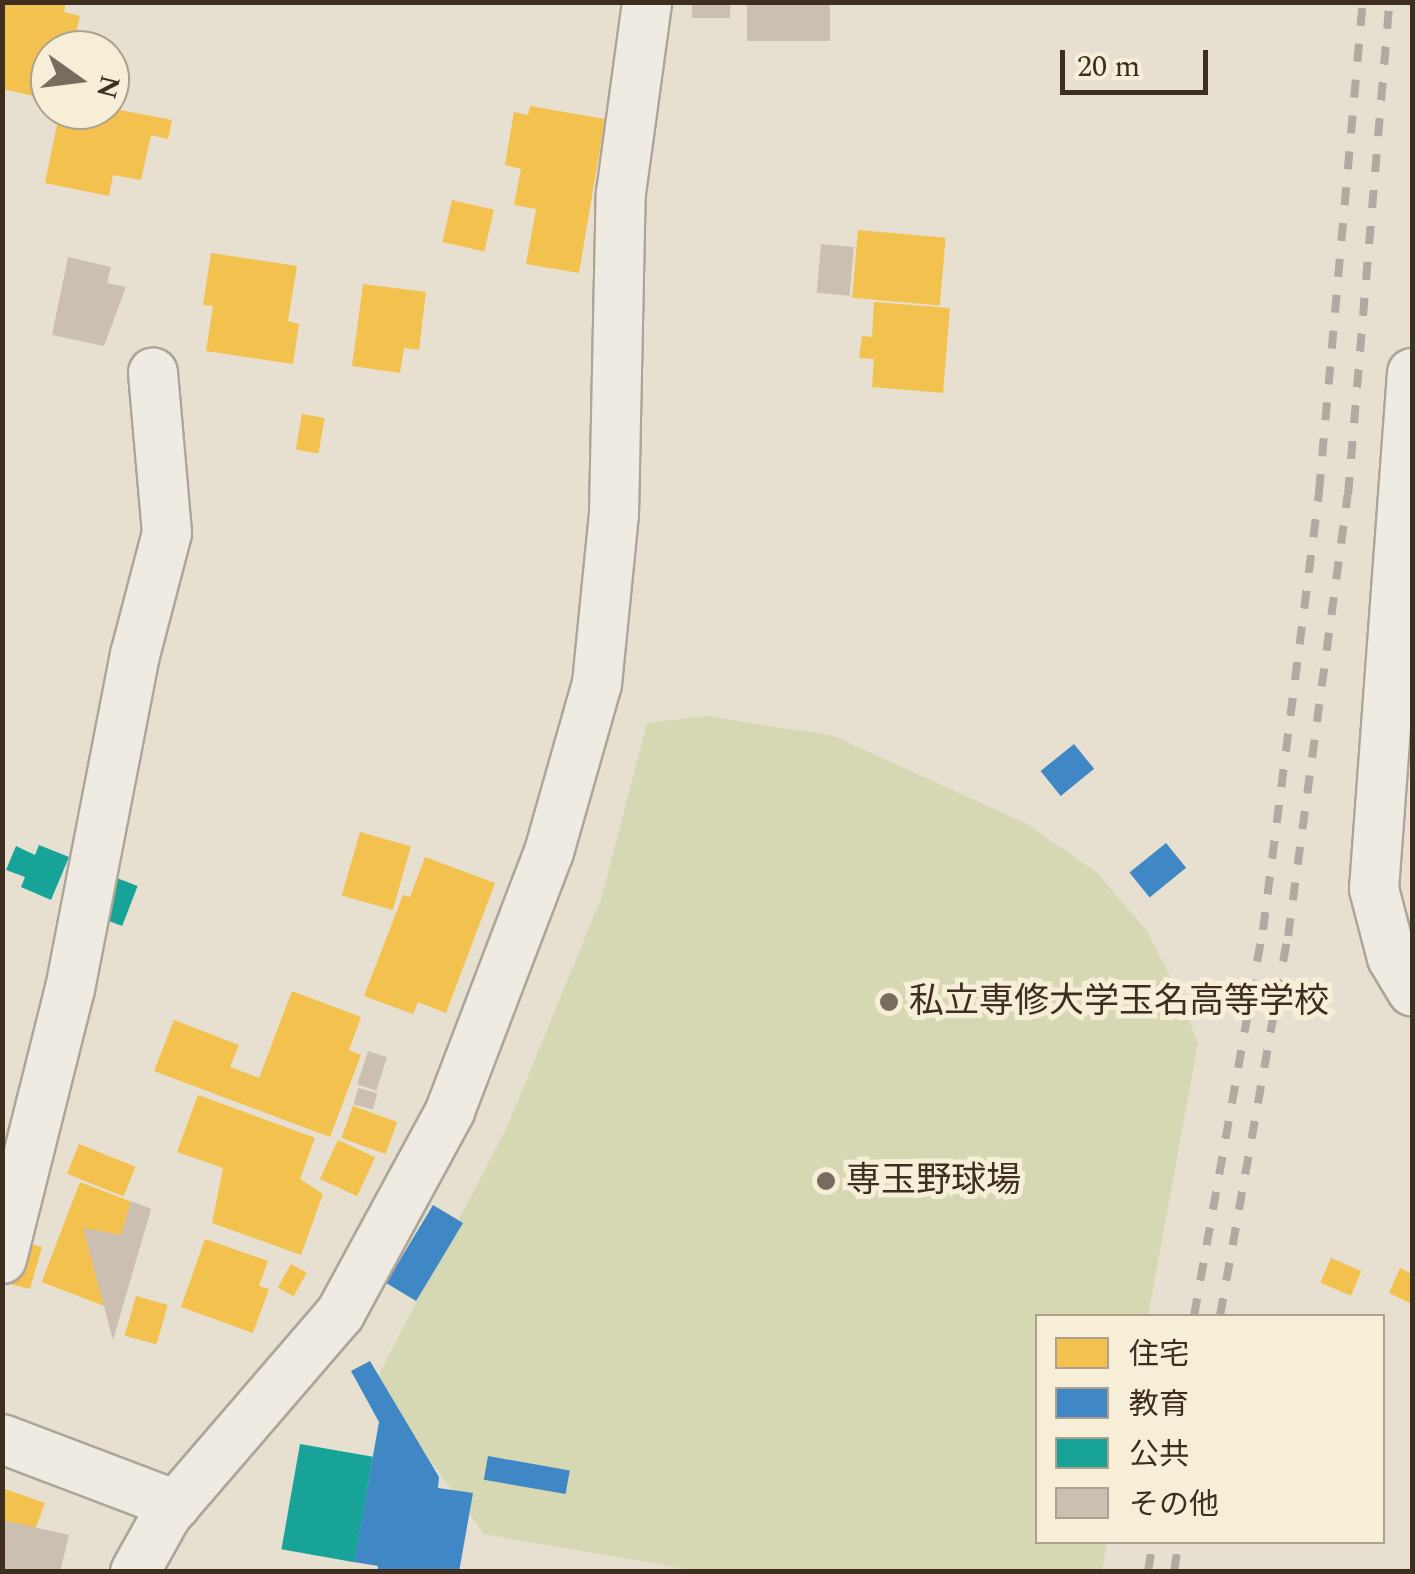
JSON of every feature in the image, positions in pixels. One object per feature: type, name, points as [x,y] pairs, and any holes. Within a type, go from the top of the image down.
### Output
[{"type":"street","points":[[135,1572],[176,1505],[340,1314],[450,1111],[549,852],[597,684],[614,514],[621,193],[647,2]]},
{"type":"street","points":[[2,1260],[70,989],[134,655],[167,533],[153,373]]},
{"type":"street","points":[[1412,373],[1374,889],[1392,958],[1412,991]]},
{"type":"street","points":[[2,1438],[176,1505]]},
{"type":"green space","name":"専玉野球場","points":[[706,716],[834,736],[1027,824],[1096,872],[1147,931],[1198,1043],[1148,1314],[1035,1314],[1035,1544],[1107,1544],[1102,1571],[697,1571],[484,1534],[374,1384],[508,1125],[602,896],[647,723]]},
{"type":"building: 住宅","points":[[2,2],[66,2],[64,12],[80,16],[77,30],[30,30],[30,95],[2,89]]},
{"type":"building: 住宅","points":[[530,106],[605,119],[579,273],[526,264],[536,209],[514,205],[521,169],[505,165],[514,112],[528,115]]},
{"type":"building: 住宅","points":[[130,112],[172,120],[168,139],[151,135],[141,180],[113,175],[109,196],[45,183],[56,130],[130,130]]},
{"type":"building: 住宅","points":[[452,200],[494,210],[484,252],[442,242]]},
{"type":"building: 住宅","points":[[858,230],[946,238],[940,305],[852,298]]},
{"type":"building: 住宅","points":[[211,253],[297,266],[288,321],[299,324],[293,364],[206,351],[213,306],[203,305]]},
{"type":"building: 住宅","points":[[363,284],[426,292],[419,350],[404,348],[400,373],[352,366]]},
{"type":"building: 住宅","points":[[874,302],[950,308],[943,393],[872,387],[874,359],[859,358],[862,336],[872,337]]},
{"type":"building: 住宅","points":[[302,414],[325,418],[318,453],[296,449]]},
{"type":"building: 住宅","points":[[360,832],[411,847],[393,910],[342,895]]},
{"type":"building: 住宅","points":[[425,857],[495,883],[446,1013],[418,1002],[413,1014],[364,996],[403,895],[410,897]]},
{"type":"building: 住宅","points":[[292,991],[361,1017],[349,1050],[361,1055],[330,1137],[154,1071],[174,1020],[239,1045],[230,1067],[259,1078]]},
{"type":"building: 住宅","points":[[198,1095],[315,1138],[300,1179],[323,1194],[301,1255],[212,1223],[223,1168],[177,1152]]},
{"type":"building: 住宅","points":[[353,1106],[397,1122],[386,1154],[341,1138]]},
{"type":"building: 住宅","points":[[338,1140],[375,1157],[357,1196],[320,1179]]},
{"type":"building: 住宅","points":[[79,1144],[136,1167],[124,1197],[67,1174]]},
{"type":"building: 住宅","points":[[80,1182],[151,1209],[113,1309],[42,1282]]},
{"type":"building: 住宅","points":[[4,1237],[42,1247],[30,1289],[2,1282]]},
{"type":"building: 住宅","points":[[205,1239],[268,1261],[259,1286],[269,1289],[253,1333],[181,1307]]},
{"type":"building: 住宅","points":[[1331,1258],[1361,1271],[1351,1296],[1320,1283]]},
{"type":"building: 住宅","points":[[291,1264],[307,1273],[294,1296],[278,1288]]},
{"type":"building: 住宅","points":[[1400,1268],[1412,1274],[1412,1304],[1389,1293]]},
{"type":"building: 住宅","points":[[136,1296],[168,1305],[156,1345],[125,1335]]},
{"type":"building: 住宅","points":[[2,1488],[45,1503],[19,1572],[2,1572]]},
{"type":"building: 教育","points":[[1074,744],[1094,769],[1061,796],[1041,771]]},
{"type":"building: 教育","points":[[1166,843],[1186,868],[1150,897],[1129,873]]},
{"type":"building: 教育","points":[[433,1205],[463,1223],[416,1301],[386,1283]]},
{"type":"building: 教育","points":[[370,1361],[439,1477],[438,1488],[473,1493],[459,1572],[377,1572],[378,1566],[354,1562],[379,1422],[351,1371]]},
{"type":"building: 教育","points":[[488,1456],[570,1470],[566,1494],[484,1480]]},
{"type":"building: 公共","points":[[39,845],[69,857],[51,900],[21,887],[25,877],[6,870],[16,846],[35,855]]},
{"type":"building: 公共","points":[[104,873],[138,886],[122,926],[89,913]]},
{"type":"building: 公共","points":[[300,1444],[373,1457],[354,1562],[281,1549]]},
{"type":"building: その他","points":[[692,2],[730,2],[730,18],[692,18]]},
{"type":"building: その他","points":[[747,2],[830,2],[830,41],[747,41]]},
{"type":"building: その他","points":[[821,244],[854,247],[850,296],[817,293]]},
{"type":"building: その他","points":[[68,257],[111,267],[107,283],[126,287],[104,346],[52,335]]},
{"type":"building: その他","points":[[368,1051],[387,1057],[376,1090],[357,1084]]},
{"type":"building: その他","points":[[358,1088],[377,1093],[373,1110],[354,1104]]},
{"type":"building: その他","points":[[131,1201],[151,1209],[113,1340],[83,1228],[121,1235]]},
{"type":"building: その他","points":[[2,1520],[69,1535],[60,1572],[2,1572]]},
{"type":"railway","points":[[1194,1314],[1263,930],[1319,492],[1363,2]]},
{"type":"railway","points":[[1220,1314],[1288,936],[1348,495],[1389,2]]},
{"type":"railway","points":[[1148,1572],[1153,1544]]},
{"type":"railway","points":[[1174,1572],[1179,1544]]},
{"type":"place","name":"私立専修大学玉名高等学校","points":[[889,1002]]},
{"type":"place","name":"専玉野球場","points":[[826,1181]]}]
